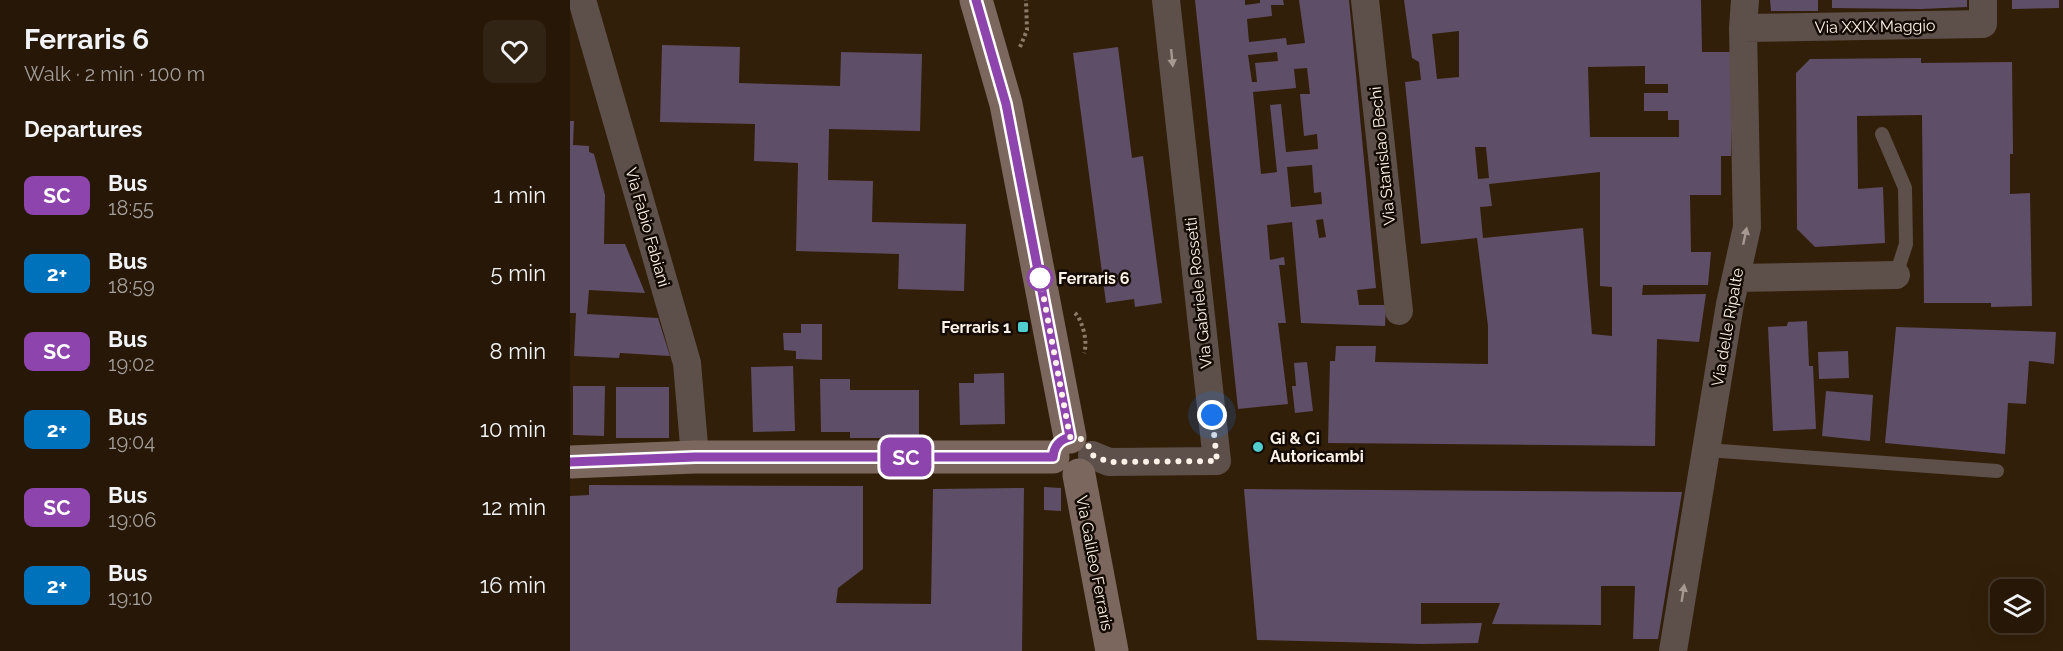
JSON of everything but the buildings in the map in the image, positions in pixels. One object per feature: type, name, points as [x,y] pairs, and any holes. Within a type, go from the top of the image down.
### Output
[{"type":"street","name":"Via Fabio Fabiani","points":[[582,0],[687,363],[695,457]]},
{"type":"street","name":"Via Galileo Ferraris","points":[[976,0],[1006,104],[1112,651]]},
{"type":"street","name":"Via Galileo Ferraris","points":[[998,0],[1006,104]]},
{"type":"street","name":"Via Gabriele Rossetti","points":[[1073,456],[1109,462],[1217,461],[1166,0]]},
{"type":"street","name":"Via Stanislao Bechi","points":[[1365,0],[1399,311]]},
{"type":"street","name":"Via delle Ripalte","points":[[1673,651],[1736,278],[1747,227],[1743,28],[1745,0]]},
{"type":"street","name":"Via XXIX Maggio","points":[[1743,28],[1983,24],[1983,0]]},
{"type":"street","points":[[1736,278],[1896,275]]},
{"type":"street","points":[[570,462],[695,457],[1073,456]]},
{"type":"lane","points":[[1882,134],[1905,188],[1905,244],[1896,275]]},
{"type":"lane","points":[[1706,450],[1997,471]]},
{"type":"bus line","name":"SC","points":[[570,462],[695,457],[1053,457],[1058,443],[1070,437],[1006,104],[976,0]]},
{"type":"place","name":"Ferraris 6","points":[[1040,278]]},
{"type":"place","name":"Ferraris 1","points":[[1023,327]]},
{"type":"place","name":"Gi & Ci Autoricambi","points":[[1258,447]]},
{"type":"route","points":[[1040,278],[1070,437],[1081,438],[1087,442],[1092,455],[1109,462],[1217,461],[1212,415]]}]
